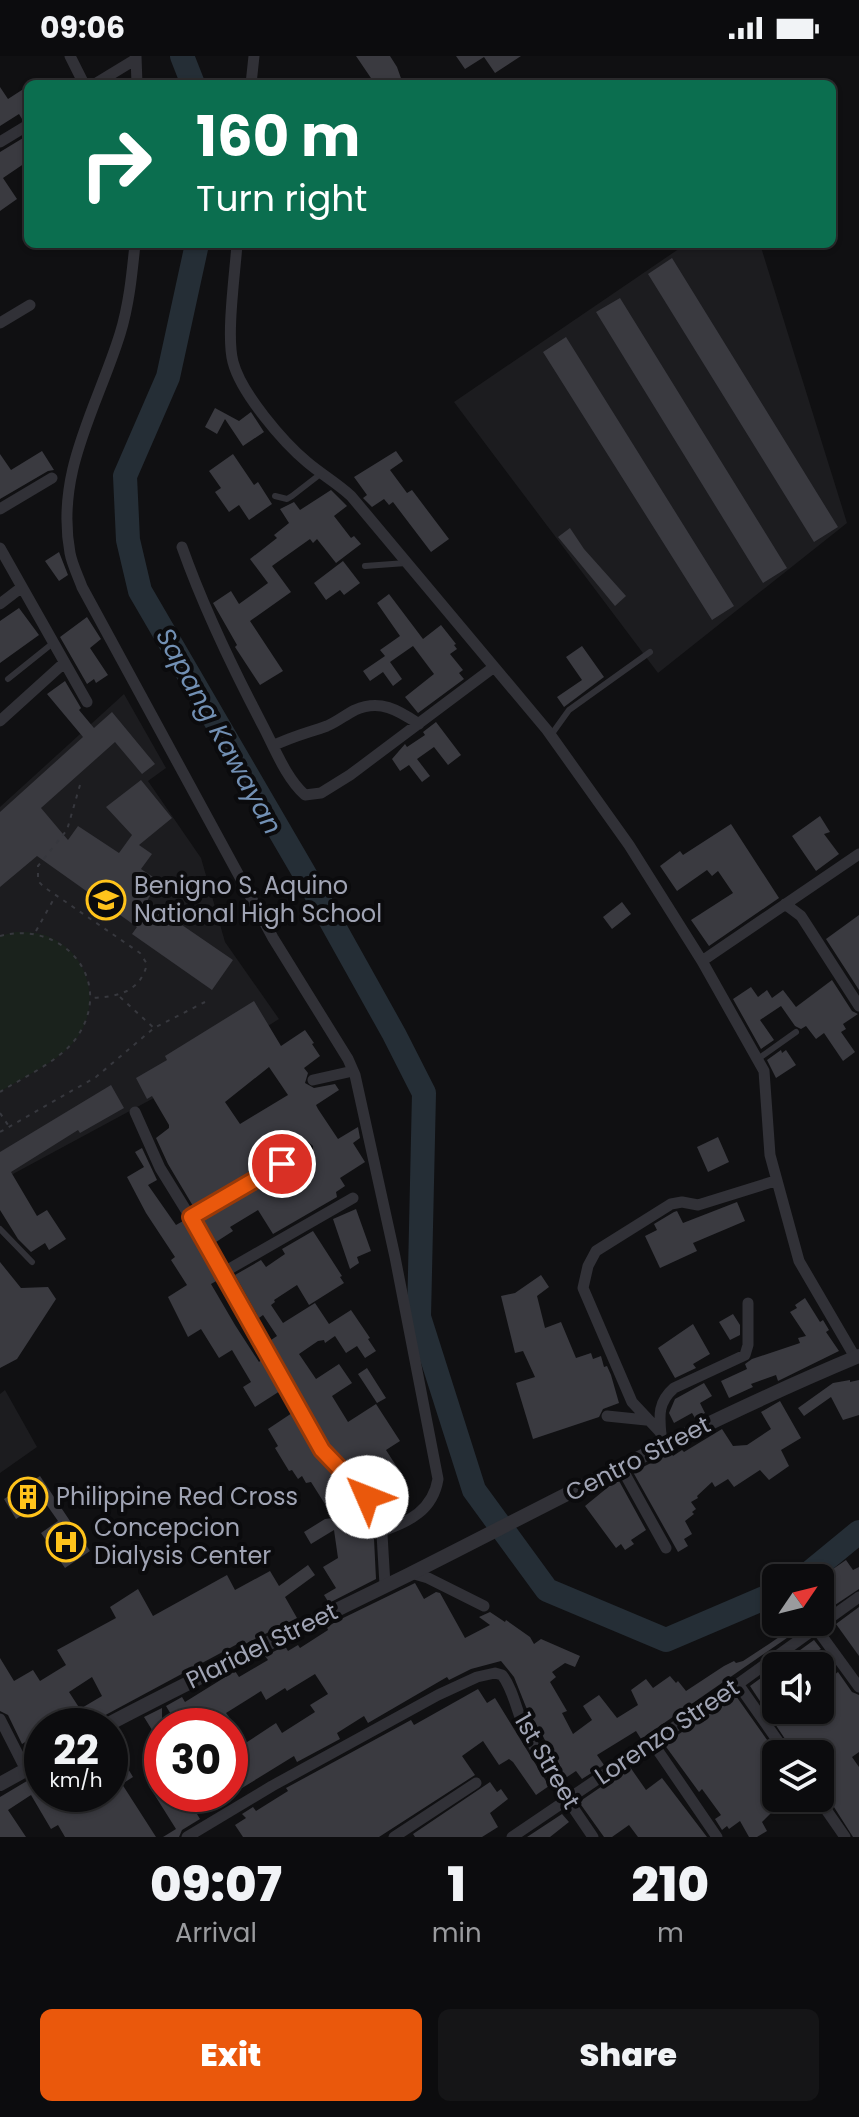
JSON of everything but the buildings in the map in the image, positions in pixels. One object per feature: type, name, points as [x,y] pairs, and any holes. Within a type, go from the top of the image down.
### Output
[{"type":"street","points":[[70,56],[82,80]]},
{"type":"street","points":[[251,80],[254,56]]},
{"type":"street","points":[[101,80],[136,57]]},
{"type":"street","points":[[136,57],[137,80]]},
{"type":"street","points":[[0,142],[24,127]]},
{"type":"street","points":[[134,248],[120,334],[78,442],[72,467],[68,497],[70,555],[82,587],[252,900],[341,1043],[353,1071],[395,1257],[438,1479],[428,1505],[414,1519],[382,1531]]},
{"type":"street","points":[[237,248],[230,347],[233,362],[251,397],[309,464],[351,496],[551,735],[646,871],[702,961],[764,1071],[767,1134],[775,1181],[799,1261],[857,1357]]},
{"type":"street","points":[[0,323],[30,305]]},
{"type":"street","points":[[0,509],[52,478]]},
{"type":"street","points":[[182,547],[216,635],[273,746],[298,789],[305,795],[314,796],[350,775],[494,667]]},
{"type":"street","points":[[0,548],[87,702]]},
{"type":"street","points":[[0,604],[22,587]]},
{"type":"street","points":[[0,721],[64,663]]},
{"type":"street","points":[[273,746],[372,706],[389,706],[419,724]]},
{"type":"street","points":[[702,961],[859,854]]},
{"type":"street","points":[[785,904],[801,916],[859,1006]]},
{"type":"street","points":[[313,1080],[353,1071]]},
{"type":"street","points":[[135,1112],[160,1168],[224,1272],[322,1450],[377,1509],[382,1531],[385,1585]]},
{"type":"street","points":[[191,1217],[305,1150]]},
{"type":"street","points":[[662,1439],[632,1402],[583,1288],[588,1266],[596,1251],[671,1204],[682,1202],[698,1205],[775,1181]]},
{"type":"street","points":[[224,1272],[353,1198]]},
{"type":"street","points":[[662,1439],[659,1410],[664,1396],[674,1388],[745,1355],[748,1303]]},
{"type":"street","name":"Centro Street","points":[[415,1570],[621,1467],[662,1439],[857,1357]]},
{"type":"street","points":[[607,1416],[647,1420]]},
{"type":"street","points":[[621,1467],[666,1548]]},
{"type":"street","points":[[415,1570],[484,1606]]},
{"type":"street","name":"Plaridel Street","points":[[128,1714],[222,1664],[415,1570]]},
{"type":"street","name":"Lorenzo Street","points":[[834,1615],[859,1597]]},
{"type":"street","name":"Lorenzo Street","points":[[512,1837],[805,1636]]},
{"type":"street","points":[[822,1636],[859,1687]]},
{"type":"street","name":"1st Street","points":[[187,1837],[272,1786],[450,1689],[495,1673],[507,1681],[519,1718],[593,1837]]},
{"type":"street","points":[[738,1684],[777,1740]]},
{"type":"street","points":[[0,1719],[24,1766]]},
{"type":"street","points":[[652,1742],[717,1837]]},
{"type":"street","points":[[0,1784],[24,1771]]},
{"type":"street","points":[[394,1837],[476,1783]]},
{"type":"street","points":[[828,1812],[845,1837]]},
{"type":"lane","points":[[275,496],[287,499],[323,472]]},
{"type":"lane","points":[[365,566],[406,563]]},
{"type":"lane","points":[[8,679],[53,643]]},
{"type":"lane","points":[[551,735],[569,710],[650,652]]},
{"type":"lane","points":[[758,1059],[796,1032]]},
{"type":"lane","points":[[0,1229],[32,1262]]},
{"type":"path","points":[[80,785],[67,830],[38,866],[36,873],[44,887],[145,959],[145,971],[138,982],[119,997],[90,998]]},
{"type":"path","points":[[35,932],[56,895]]},
{"type":"path","points":[[0,936],[35,932],[53,938],[80,963],[89,980],[90,998],[87,1017],[71,1045],[0,1092]]},
{"type":"path","points":[[119,997],[154,1028]]},
{"type":"path","points":[[0,1132],[96,1077],[154,1028],[205,1002]]},
{"type":"path","points":[[0,1113],[9,1127]]},
{"type":"shaded area","points":[[680,248],[761,248],[847,523],[658,673],[454,402]]},
{"type":"shaded area","name":"Benigno S. Aquino National High School","points":[[124,694],[166,768],[148,781],[201,858],[225,942],[279,1019],[152,1099],[0,1181],[0,807]]},
{"type":"shaded area","points":[[15,932],[43,935],[66,947],[84,971],[90,1000],[88,1015],[73,1043],[48,1064],[0,1092],[0,936]]},
{"type":"shaded area","points":[[5,1390],[37,1447],[0,1473],[0,1394]]},
{"type":"waterway","name":"Sapang Kawayan","points":[[182,56],[191,80]]},
{"type":"waterway","name":"Sapang Kawayan","points":[[196,248],[168,377],[125,476],[128,540],[140,591],[303,871],[424,1093],[419,1317],[474,1490],[547,1590],[666,1640],[762,1599]]},
{"type":"waterway","name":"Sapang Kawayan","points":[[820,1564],[859,1532]]},
{"type":"place","name":"Benigno S. Aquino National High School","points":[[106,900]]},
{"type":"place","name":"Philippine Red Cross","points":[[28,1497]]},
{"type":"place","name":"Concepcion Dialysis Center","points":[[66,1542]]},
{"type":"route","points":[[282,1164],[191,1217],[322,1450],[367,1497]]}]
